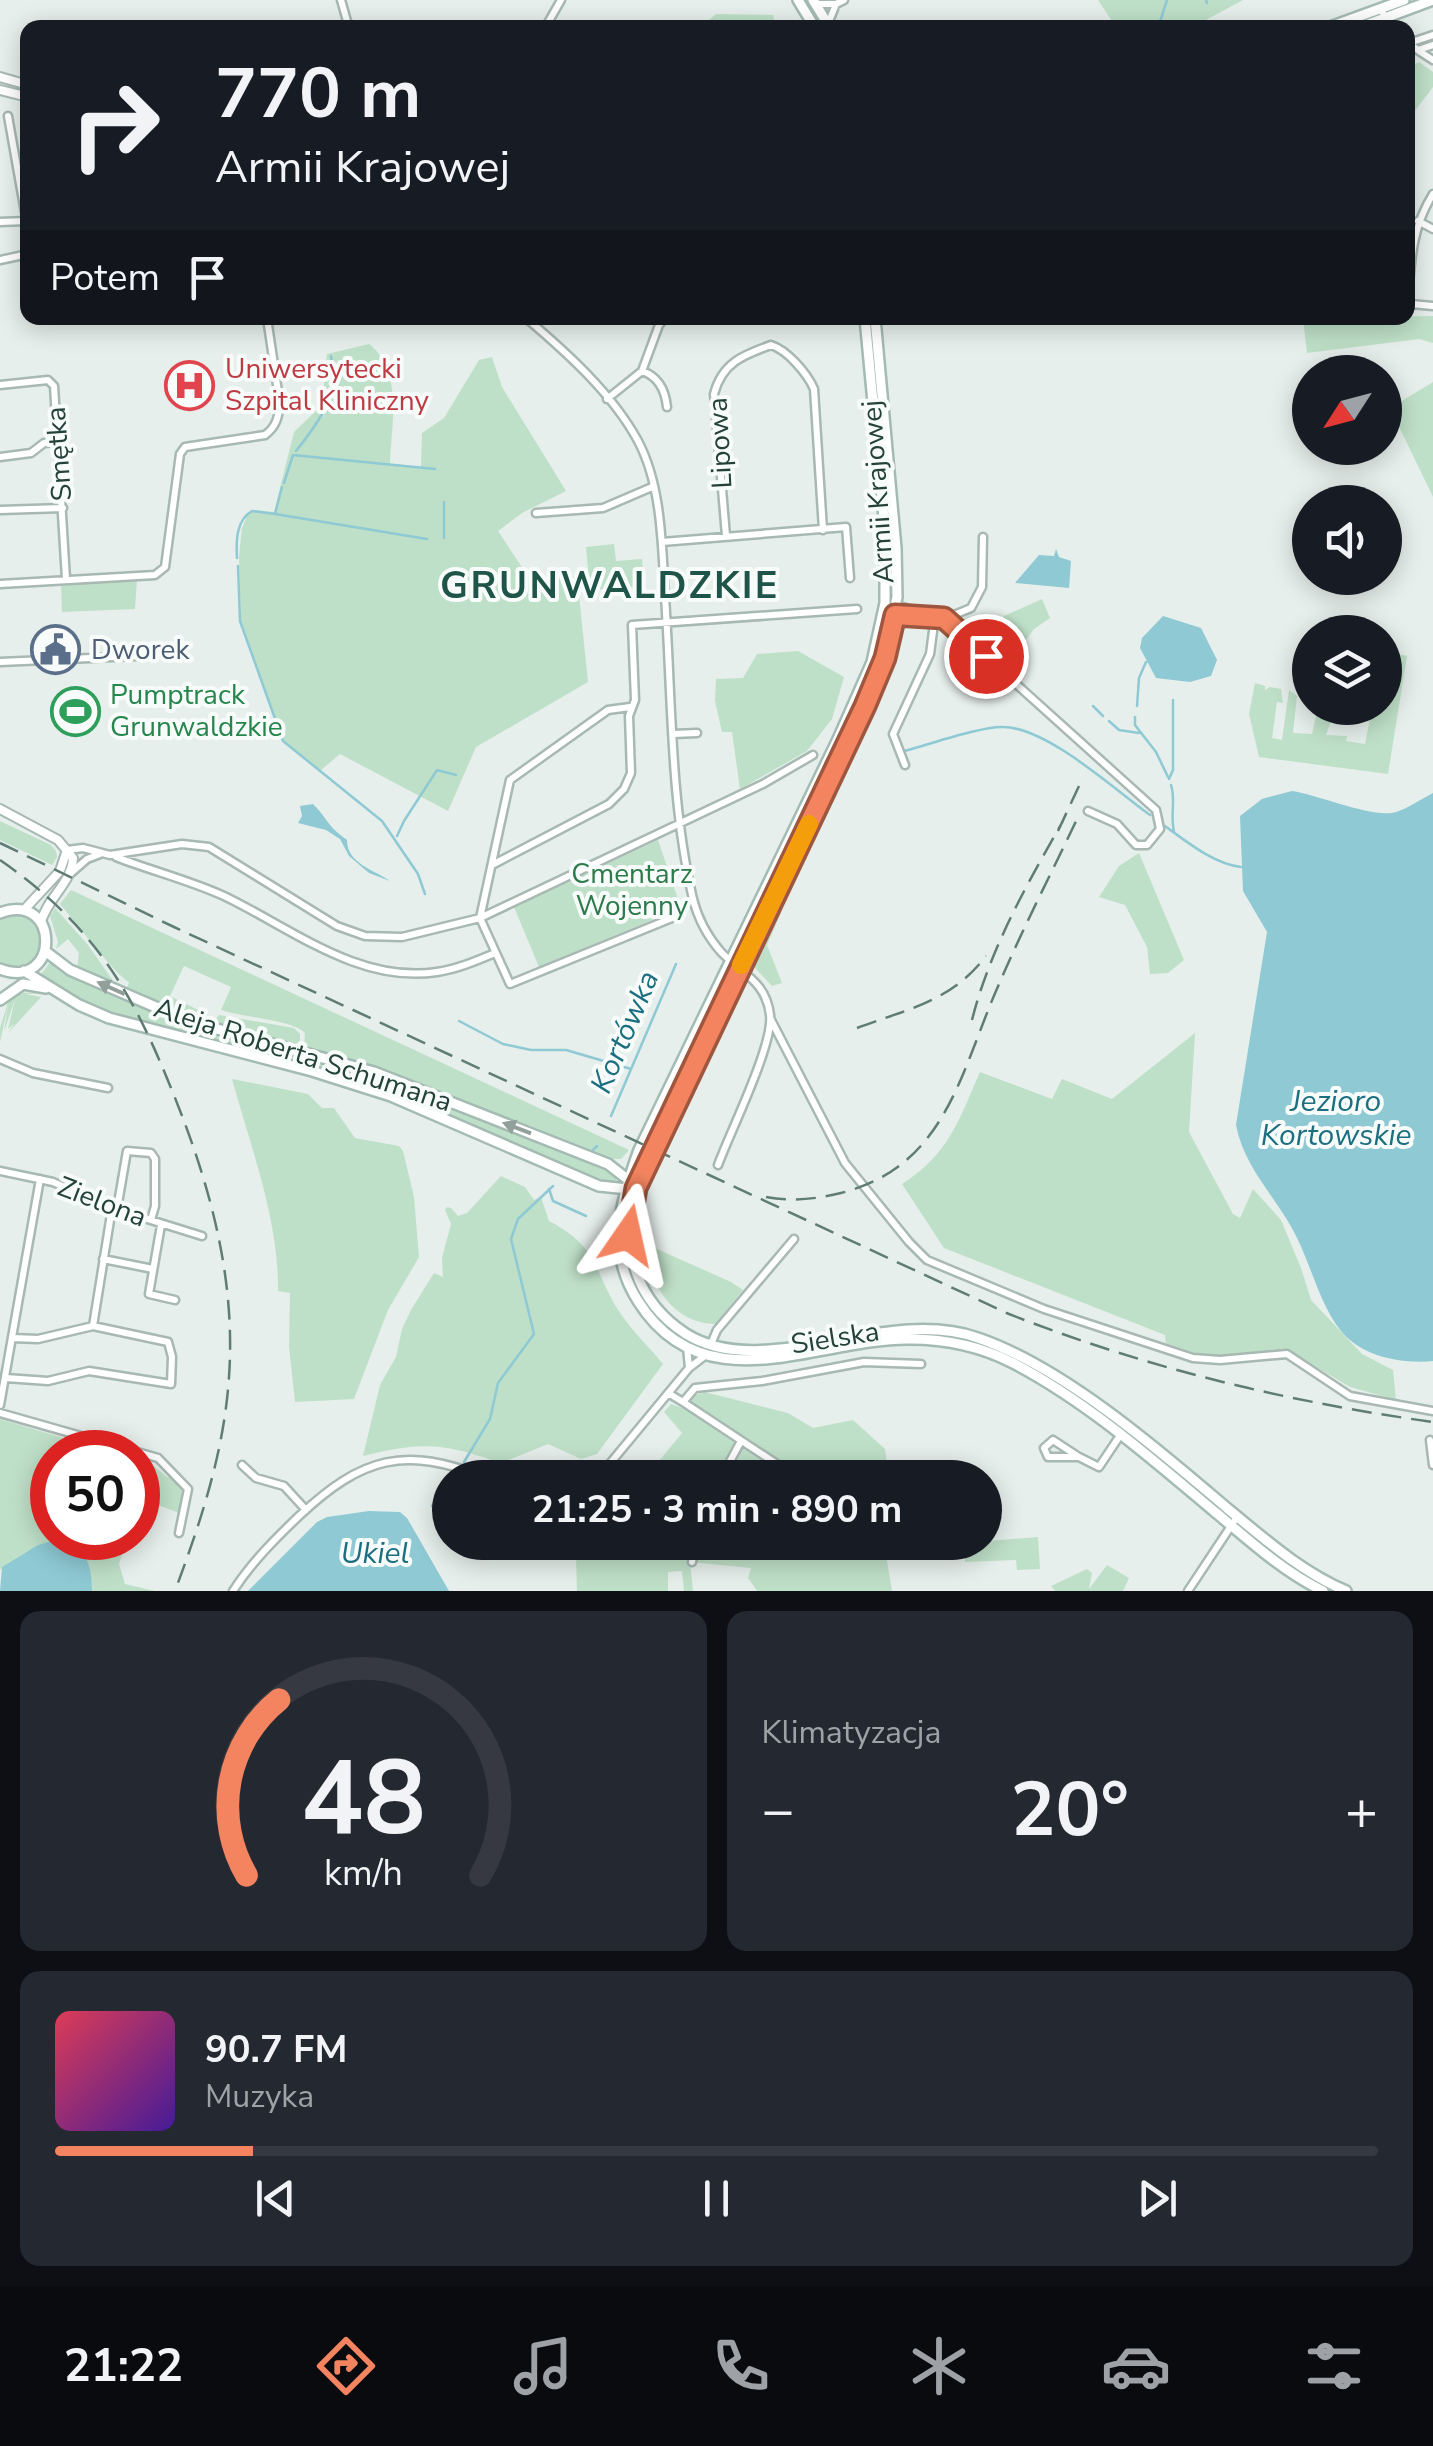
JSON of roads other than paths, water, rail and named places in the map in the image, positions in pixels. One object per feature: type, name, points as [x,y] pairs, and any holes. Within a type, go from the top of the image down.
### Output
[{"type":"main road","points":[[1385,18],[1404,0]]},
{"type":"main road","points":[[1385,18],[1433,0]]},
{"type":"main road","name":"Armii Krajowej","points":[[636,1188],[877,646],[884,609],[885,529],[865,325]]},
{"type":"main road","name":"Armii Krajowej","points":[[619,1209],[639,1150],[865,706],[885,658],[896,610],[896,548],[876,325]]},
{"type":"main road","points":[[884,609],[896,610]]},
{"type":"main road","points":[[0,969],[24,971],[37,964],[46,951],[46,931],[41,922],[24,910],[1,911]]},
{"type":"main road","name":"Aleja Roberta Schumana","points":[[46,951],[70,970],[188,1021],[374,1072],[608,1164],[626,1184]]},
{"type":"main road","name":"Aleja Roberta Schumana","points":[[24,971],[79,1005],[120,1021],[312,1070],[391,1096],[599,1186],[619,1209]]},
{"type":"main road","points":[[0,1000],[12,972]]},
{"type":"main road","points":[[0,1000],[23,984],[49,988]]},
{"type":"main road","points":[[608,1164],[623,1162],[639,1150]]},
{"type":"main road","name":"Aleja Roberta Schumana","points":[[599,1186],[626,1184],[636,1188]]},
{"type":"main road","name":"Sielska","points":[[636,1188],[628,1235],[630,1256],[642,1288],[666,1318],[708,1350]]},
{"type":"main road","name":"Sielska","points":[[619,1209],[618,1246],[631,1290],[654,1323],[687,1348],[746,1361],[909,1338],[960,1344],[1026,1371],[1123,1432],[1235,1522],[1288,1559],[1346,1591]]},
{"type":"main road","name":"Sielska","points":[[1235,1522],[1282,1567],[1324,1591]]},
{"type":"street","points":[[815,2],[840,2]]},
{"type":"street","points":[[1418,50],[1433,45]]},
{"type":"street","points":[[1415,48],[1433,60]]},
{"type":"street","points":[[8,116],[20,185]]},
{"type":"street","points":[[1415,245],[1418,221],[1433,194]]},
{"type":"street","points":[[1418,221],[1433,229]]},
{"type":"street","points":[[0,584],[155,574],[165,567],[184,447],[265,435],[273,429],[280,405],[269,325]]},
{"type":"street","points":[[534,325],[606,398],[640,446],[652,487],[662,542],[681,822],[698,915],[704,928],[764,994],[772,1020],[845,1163],[908,1242],[927,1260],[1044,1309],[1192,1358],[1220,1360],[1288,1354],[1350,1396],[1433,1411]]},
{"type":"street","points":[[606,398],[642,371],[662,325]]},
{"type":"street","name":"Lipowa","points":[[726,536],[714,394],[730,363],[771,345],[780,348],[814,389],[823,530]]},
{"type":"street","points":[[642,371],[650,372],[666,392],[667,406]]},
{"type":"street","name":"Smętka","points":[[0,386],[52,381],[66,579]]},
{"type":"street","points":[[0,458],[30,454],[44,443],[58,442]]},
{"type":"street","points":[[536,513],[604,508],[652,487]]},
{"type":"street","points":[[0,510],[63,508]]},
{"type":"street","points":[[662,542],[846,527],[850,578]]},
{"type":"street","points":[[896,610],[940,617],[968,610],[980,596],[983,537]]},
{"type":"street","points":[[492,865],[617,798],[631,773],[630,707],[635,700],[632,624],[857,609]]},
{"type":"street","points":[[905,765],[893,734],[930,654],[940,617]]},
{"type":"street","points":[[940,617],[1156,810],[1160,829],[1146,845],[1136,845],[1117,824],[1088,811]]},
{"type":"street","points":[[0,662],[136,656],[146,650]]},
{"type":"street","points":[[630,707],[608,710],[512,776],[480,918],[507,982],[513,984],[672,918]]},
{"type":"street","points":[[674,734],[697,733]]},
{"type":"street","points":[[41,922],[46,904],[87,859],[182,844],[209,846],[336,926],[364,936],[402,937],[480,918],[763,784],[813,755]]},
{"type":"street","points":[[0,809],[52,836],[73,858],[72,873]]},
{"type":"street","points":[[67,850],[82,848],[106,854],[202,886],[309,942],[369,966],[426,974],[462,967],[495,953]]},
{"type":"street","points":[[24,910],[60,871],[67,850]]},
{"type":"street","points":[[718,1164],[767,1042],[772,1020]]},
{"type":"street","points":[[0,1058],[33,1073],[108,1088]]},
{"type":"street","points":[[93,1326],[127,1152],[151,1153],[155,1160],[155,1206],[151,1220]]},
{"type":"street","name":"Zielona","points":[[0,1171],[40,1179],[202,1236]]},
{"type":"street","points":[[0,1405],[6,1378],[4,1363],[12,1338],[40,1179]]},
{"type":"street","points":[[161,1224],[149,1294],[175,1300]]},
{"type":"street","points":[[613,1460],[708,1350],[717,1330],[794,1238]]},
{"type":"street","points":[[104,1259],[153,1269]]},
{"type":"street","points":[[6,1378],[48,1381],[90,1371],[171,1384],[168,1342],[93,1326],[38,1339],[12,1338]]},
{"type":"street","points":[[687,1348],[689,1368]]},
{"type":"street","points":[[682,1402],[695,1388],[762,1381],[864,1362],[922,1364]]},
{"type":"street","points":[[668,1393],[770,1460]]},
{"type":"street","points":[[0,1413],[162,1460],[188,1489],[179,1532]]},
{"type":"street","points":[[1079,1458],[1054,1459],[1048,1457],[1044,1448],[1052,1440],[1099,1468],[1123,1432]]},
{"type":"street","points":[[1430,1440],[1433,1465]]},
{"type":"street","points":[[731,1460],[741,1441]]},
{"type":"street","points":[[233,1591],[268,1546],[352,1474],[391,1460],[432,1461]]},
{"type":"street","points":[[242,1465],[252,1476],[284,1486],[306,1510]]},
{"type":"street","points":[[1188,1591],[1235,1522]]},
{"type":"water","points":[[1056,549],[1059,557],[1071,561],[1069,588],[1015,583],[1039,555],[1054,556]]},
{"type":"water","points":[[1163,616],[1201,628],[1217,660],[1211,676],[1190,682],[1156,678],[1140,648],[1142,638]]},
{"type":"water","name":"Jezioro Kortowskie","points":[[1292,791],[1386,813],[1401,810],[1433,793],[1433,1361],[1383,1357],[1360,1347],[1341,1331],[1322,1299],[1290,1225],[1247,1157],[1236,1125],[1267,932],[1243,891],[1240,816],[1262,799]]},
{"type":"water","points":[[313,804],[347,840],[357,861],[390,881],[369,873],[349,856],[340,839],[326,830],[298,823],[302,816],[300,806]]},
{"type":"water","name":"Ukiel","points":[[369,1511],[400,1512],[407,1518],[449,1591],[248,1591],[317,1522]]},
{"type":"water","points":[[30,1550],[30,1560],[86,1560],[92,1591],[0,1591],[2,1567]]},
{"type":"waterway","points":[[1161,20],[1167,0]]},
{"type":"waterway","points":[[296,451],[325,408],[332,384],[331,356]]},
{"type":"waterway","points":[[284,483],[293,455],[435,469]]},
{"type":"waterway","points":[[237,558],[237,538],[243,520],[252,511],[275,514],[282,487]]},
{"type":"waterway","points":[[444,502],[444,538]]},
{"type":"waterway","points":[[275,514],[427,539]]},
{"type":"waterway","points":[[238,566],[240,621],[283,741],[382,821],[418,874],[425,894]]},
{"type":"waterway","points":[[1137,706],[1139,678],[1146,662]]},
{"type":"waterway","points":[[1169,779],[1173,770],[1173,700]]},
{"type":"waterway","points":[[1093,706],[1103,716]]},
{"type":"waterway","points":[[1135,717],[1135,725],[1156,752],[1168,777]]},
{"type":"waterway","points":[[1109,721],[1119,730],[1139,733]]},
{"type":"waterway","name":"Kortówka","points":[[904,751],[982,729],[1021,730],[1060,748],[1150,815]]},
{"type":"waterway","points":[[397,836],[437,770],[456,775]]},
{"type":"waterway","points":[[1171,785],[1174,832]]},
{"type":"waterway","name":"Kortówka","points":[[1165,826],[1211,857],[1241,867]]},
{"type":"waterway","name":"Kortówka","points":[[611,1116],[676,964]]},
{"type":"waterway","points":[[459,1021],[503,1044],[531,1050],[566,1050],[631,1069]]},
{"type":"waterway","name":"Kortówka","points":[[592,1151],[597,1146]]},
{"type":"waterway","name":"Kortówka","points":[[465,1460],[490,1419],[498,1383],[534,1334],[511,1239],[518,1219],[553,1186]]},
{"type":"waterway","points":[[549,1189],[553,1201],[586,1216]]},
{"type":"railway","points":[[1058,831],[1079,786]]},
{"type":"railway","points":[[766,1197],[822,1197],[877,1180],[905,1161],[927,1138],[960,1082],[1008,963],[1077,819]]},
{"type":"railway","points":[[972,1020],[999,942],[1063,821]]},
{"type":"railway","points":[[0,843],[1009,1314],[1113,1351],[1218,1381],[1433,1422]]},
{"type":"railway","points":[[0,860],[66,915],[122,986],[164,1070],[185,1123],[217,1230],[230,1339],[226,1405],[210,1486],[175,1591]]},
{"type":"railway","points":[[857,1028],[944,994],[986,956]]},
{"type":"place","name":"Uniwersytecki Szpital Kliniczny","points":[[190,385]]},
{"type":"place","name":"Dworek","points":[[56,650]]},
{"type":"place","name":"Pumptrack Grunwaldzkie","points":[[75,711]]},
{"type":"district","name":"GRUNWALDZKIE","points":[[610,585]]},
{"type":"park label","name":"Cmentarz Wojenny","points":[[632,890]]}]
